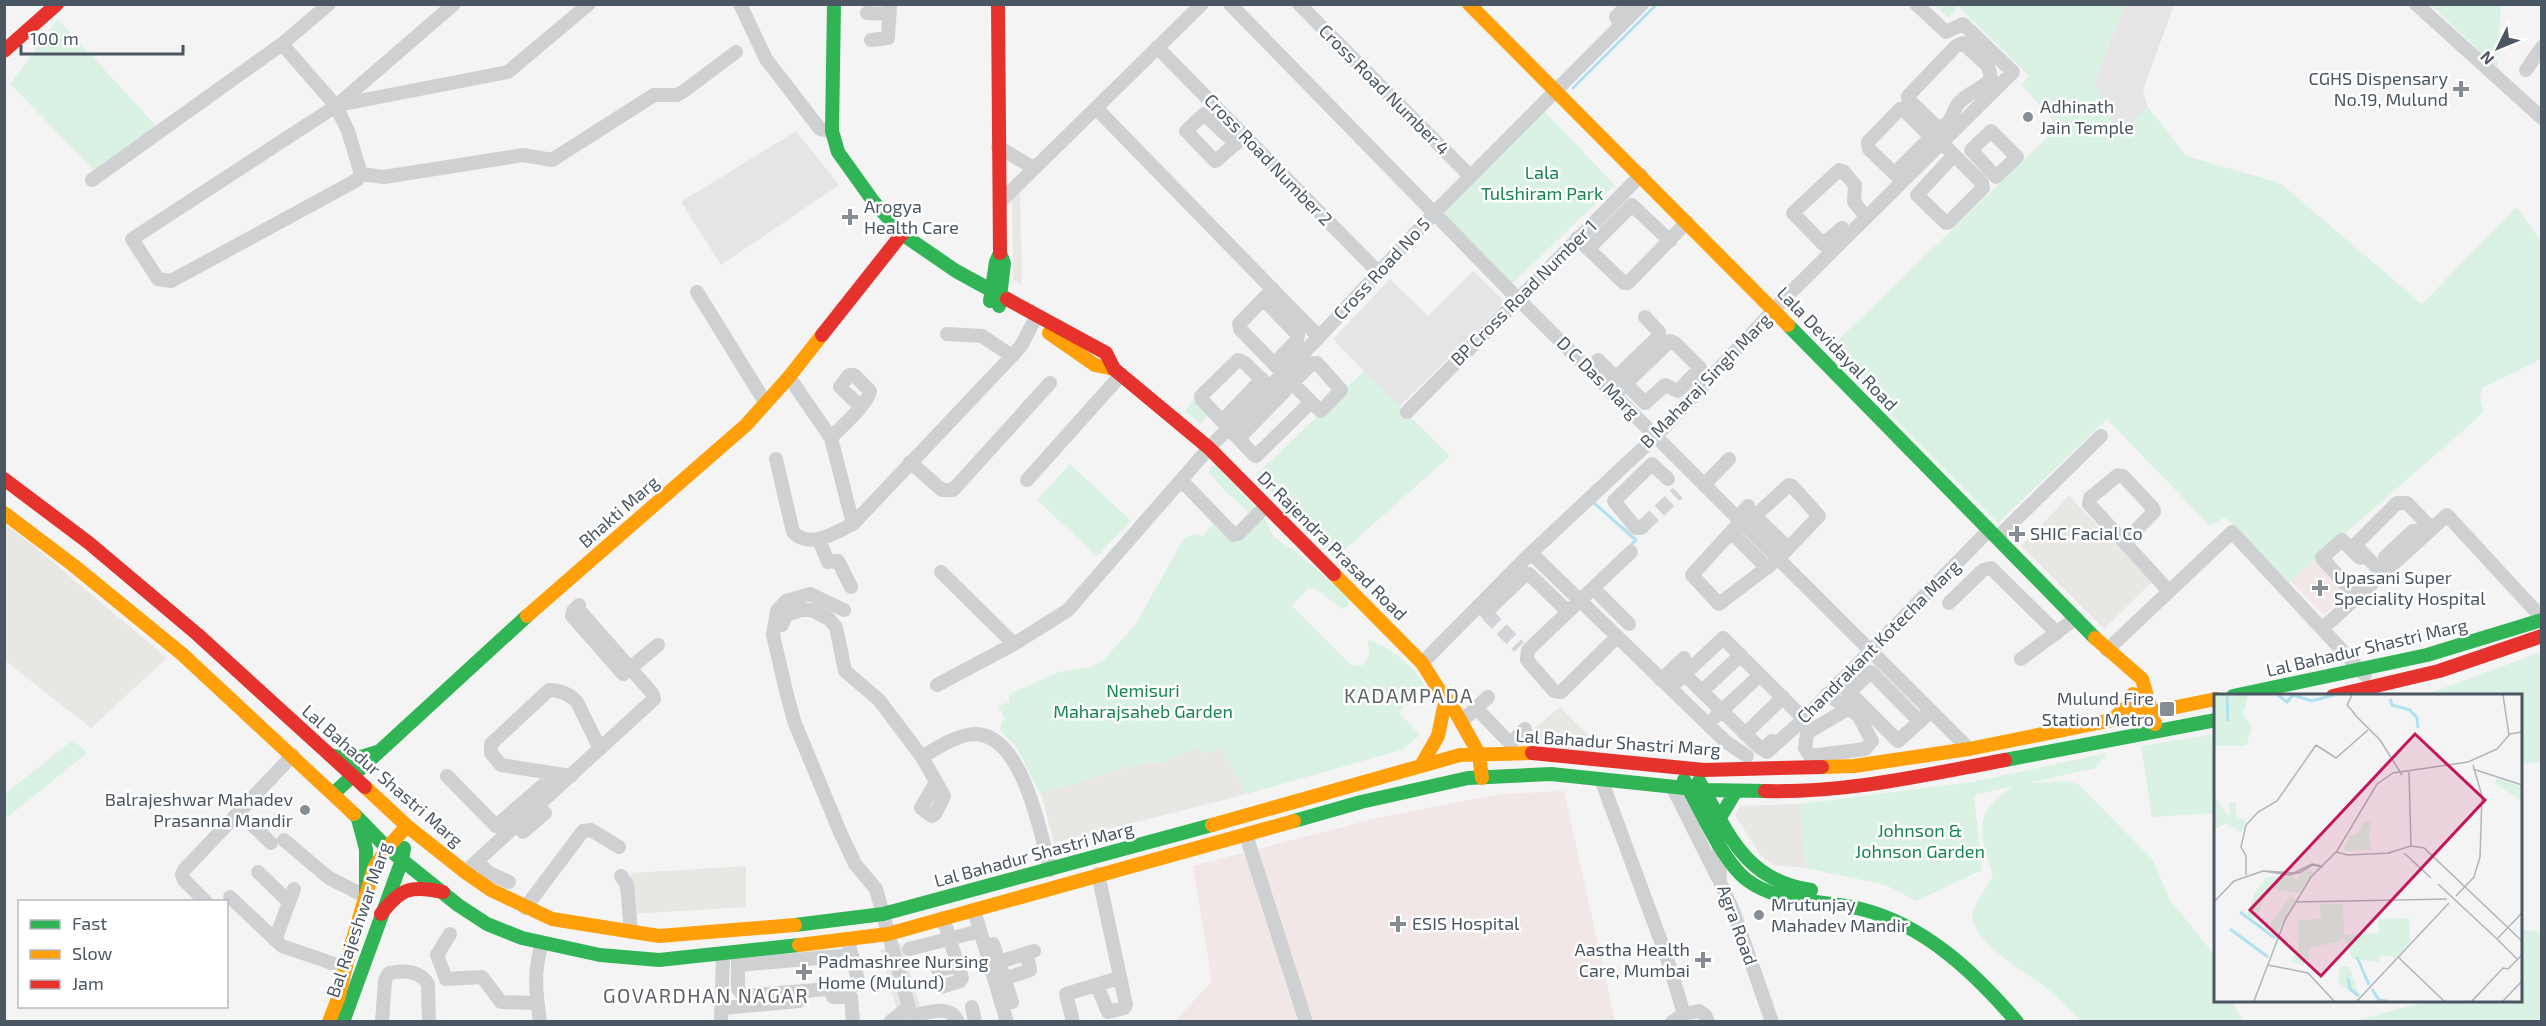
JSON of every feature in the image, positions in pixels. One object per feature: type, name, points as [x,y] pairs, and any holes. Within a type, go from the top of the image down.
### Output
[{"type":"main road","points":[[4,51],[57,4]]},
{"type":"main road","points":[[822,4],[826,130]]},
{"type":"main road","points":[[826,130],[834,4]]},
{"type":"main road","points":[[995,295],[996,262],[1000,253],[1001,201],[998,147],[998,4]]},
{"type":"main road","name":"Lala Devidayal Road","points":[[1469,4],[1688,222],[2107,650],[2142,679],[2151,733]]},
{"type":"main road","name":"Dr Rajendra Prasad Road","points":[[826,130],[847,173],[899,238],[995,295],[1106,353],[1118,372],[1209,448],[1422,663],[1441,693],[1450,702],[1479,754],[1475,778]]},
{"type":"main road","name":"Bhakti Marg","points":[[334,793],[556,590],[746,425],[789,377],[899,238]]},
{"type":"main road","name":"Dr Rajendra Prasad Road","points":[[995,295],[1095,366],[1118,372]]},
{"type":"main road","name":"Lal Bahadur Shastri Marg","points":[[4,479],[89,543],[170,611],[407,826],[469,875],[525,908],[552,919],[659,936],[812,924],[880,914],[1050,870],[1422,764],[1465,755],[1533,753],[1692,769],[1854,766],[1969,749],[2214,699]]},
{"type":"main road","name":"Lal Bahadur Shastri Marg","points":[[4,513],[73,565],[182,654],[334,793],[387,848],[443,892],[487,924],[542,944],[600,955],[659,960],[723,955],[738,959],[879,935],[1361,802],[1475,778],[1551,774],[1673,788],[1736,791],[1802,792],[1856,788],[2214,720]]},
{"type":"main road","name":"Lal Bahadur Shastri Marg","points":[[2244,694],[2363,672],[2494,637],[2541,619]]},
{"type":"main road","name":"Lal Bahadur Shastri Marg","points":[[2343,694],[2373,688],[2511,649],[2541,636]]},
{"type":"main road","points":[[2128,669],[2133,694],[2146,712]]},
{"type":"main road","points":[[1441,693],[1444,707],[1475,778]]},
{"type":"main road","points":[[2113,719],[2129,705],[2133,694]]},
{"type":"main road","points":[[1422,764],[1438,736],[1444,707]]},
{"type":"main road","points":[[329,755],[352,760],[377,752]]},
{"type":"main road","points":[[368,790],[366,774],[377,752]]},
{"type":"main road","points":[[1677,767],[1719,841],[1746,880],[1773,894],[1795,900],[1871,899],[1934,931],[1962,951],[1992,978],[2030,1022]]},
{"type":"main road","points":[[1692,769],[1750,862],[1770,879],[1843,900],[1927,939],[1948,952],[2003,1004],[2017,1022]]},
{"type":"main road","points":[[1724,821],[1736,791]]},
{"type":"main road","points":[[356,814],[362,828],[366,849],[365,896]]},
{"type":"main road","name":"Bal Rajeshwar Marg","points":[[329,1022],[375,868],[387,848],[407,826]]},
{"type":"main road","name":"Bal Rajeshwar Marg","points":[[344,1022],[402,860],[407,826]]},
{"type":"main road","points":[[381,914],[394,897],[406,889],[422,887],[443,892]]},
{"type":"street","points":[[92,180],[282,44],[328,4]]},
{"type":"street","points":[[361,174],[357,180],[347,186],[171,281],[158,279],[132,239],[336,106],[453,4]]},
{"type":"street","points":[[336,106],[508,72],[589,4]]},
{"type":"street","name":"Dr Rajendra Prasad Road","points":[[740,4],[766,59],[826,130]]},
{"type":"street","points":[[1001,201],[1202,4]]},
{"type":"street","name":"D C Das Marg","points":[[1230,4],[1518,299],[1616,386],[1656,436],[1704,485],[1745,517],[1778,559],[1969,749]]},
{"type":"street","name":"Cross Road Number 4","points":[[1299,4],[1470,176]]},
{"type":"street","name":"B Maharaj Singh Marg","points":[[1422,663],[1484,610],[1531,553],[1656,436],[1839,237],[1898,177],[1941,142],[2013,72],[1964,24],[1946,32],[1916,4]]},
{"type":"street","points":[[2416,4],[2541,118]]},
{"type":"street","points":[[1616,17],[1636,5]]},
{"type":"street","name":"Cross Road No 5","points":[[937,685],[1014,644],[1068,610],[1180,480],[1230,429],[1266,383],[1283,373],[1319,337],[1434,213],[1556,90],[1636,5]]},
{"type":"street","points":[[867,13],[890,9],[888,38],[871,40]]},
{"type":"street","points":[[1963,43],[1988,66],[1991,78],[1982,88],[1964,99],[1957,106],[1954,116],[1938,128],[1907,98],[1956,46],[1963,43]]},
{"type":"street","points":[[282,44],[336,106],[348,131],[361,174]]},
{"type":"street","name":"Cross Road Number 2","points":[[1157,47],[1240,140],[1379,273]]},
{"type":"street","points":[[2526,70],[2541,47]]},
{"type":"street","points":[[361,174],[384,177],[523,155],[552,160],[654,95],[677,95],[684,91],[736,52]]},
{"type":"street","points":[[1964,99],[1975,110]]},
{"type":"street","points":[[1096,108],[1268,295],[1298,335],[1283,373],[1230,429]]},
{"type":"street","points":[[1900,109],[1903,109],[1931,136],[1898,177],[1867,145],[1900,109]]},
{"type":"street","points":[[1959,125],[1977,143]]},
{"type":"street","points":[[1941,142],[1954,155],[1982,183],[1983,188],[1946,223],[1917,195],[1919,190],[1954,155]]},
{"type":"street","points":[[998,147],[1034,168]]},
{"type":"street","points":[[1839,237],[1821,243],[1793,213],[1839,170],[1843,171],[1855,184],[1853,197],[1863,214]]},
{"type":"street","name":"BP Cross Road Number 1","points":[[1407,412],[1641,175]]},
{"type":"street","points":[[1588,249],[1632,205],[1670,241]]},
{"type":"street","points":[[1577,238],[1624,283],[1628,282],[1688,222]]},
{"type":"street","points":[[697,292],[765,402]]},
{"type":"street","points":[[1268,295],[1319,337]]},
{"type":"street","points":[[1268,295],[1239,327],[1283,373],[1311,402],[1321,411],[1340,392],[1341,388],[1314,362],[1283,373]]},
{"type":"street","points":[[1616,386],[1659,336],[1659,332],[1645,317]]},
{"type":"street","points":[[776,459],[793,532],[799,537],[819,540],[853,524],[1021,346],[1033,323]]},
{"type":"street","points":[[947,334],[982,336],[1012,356]]},
{"type":"street","points":[[1598,360],[1616,386],[1645,403],[1665,385],[1678,391],[1700,368],[1670,341],[1616,386]]},
{"type":"street","points":[[1266,383],[1245,363],[1238,360],[1201,396],[1202,400],[1254,455],[1257,456],[1311,402]]},
{"type":"street","points":[[1027,480],[1118,372]]},
{"type":"street","points":[[789,377],[831,438],[853,524]]},
{"type":"street","points":[[910,462],[942,490],[953,490],[1050,383]]},
{"type":"street","points":[[831,438],[861,406]]},
{"type":"street","name":"Chandrakant Kotecha Marg","points":[[1767,752],[1827,694],[1844,687],[1870,650],[2101,436]]},
{"type":"street","points":[[1704,485],[1729,459]]},
{"type":"street","points":[[1644,525],[1636,528],[1614,503],[1615,499],[1652,465],[1668,479]]},
{"type":"street","points":[[1621,468],[1634,481]]},
{"type":"street","points":[[2124,542],[2154,512],[2123,476],[2118,475],[2088,500],[2124,542],[2168,590]]},
{"type":"street","points":[[1180,480],[1234,535],[1238,534],[1266,506]]},
{"type":"street","points":[[1786,486],[1792,486],[1819,516],[1778,559],[1721,603],[1716,602],[1692,574],[1731,532],[1745,517],[1786,486]]},
{"type":"street","points":[[2383,571],[2359,549],[2356,543],[2397,503],[2404,501],[2426,532]]},
{"type":"street","points":[[2323,628],[2447,515],[2541,619]]},
{"type":"street","points":[[1745,517],[1788,548]]},
{"type":"street","points":[[1731,532],[1767,568]]},
{"type":"street","points":[[2107,650],[2232,532],[2363,672],[2373,688]]},
{"type":"street","points":[[819,540],[828,562],[838,561],[851,587]]},
{"type":"street","points":[[2356,596],[2322,560],[2340,541],[2344,541],[2383,571]]},
{"type":"street","points":[[1519,647],[1525,644],[1563,607],[1593,588],[1631,552]]},
{"type":"street","points":[[1531,553],[1617,637],[1642,654],[1726,742],[1747,756]]},
{"type":"street","points":[[1949,603],[1983,570],[1991,568],[2057,633]]},
{"type":"street","points":[[941,572],[1014,644]]},
{"type":"street","points":[[1484,610],[1529,574],[1563,607]]},
{"type":"street","points":[[1593,588],[1629,624]]},
{"type":"street","points":[[469,875],[654,699],[654,695],[631,669],[576,608],[556,590]]},
{"type":"street","points":[[843,610],[810,594],[786,601],[777,611],[773,635],[794,721],[855,864],[876,889],[880,914],[879,935],[912,1015]]},
{"type":"street","points":[[1577,598],[1526,654],[1527,660],[1554,691],[1561,692],[1617,637]]},
{"type":"street","points":[[782,625],[786,615],[801,610],[812,610],[829,619],[836,627],[845,671],[879,700],[922,757],[936,782]]},
{"type":"street","points":[[2021,659],[2076,618]]},
{"type":"street","points":[[1666,681],[1684,674],[1721,639],[1725,639],[1801,717],[1763,749],[1684,674]]},
{"type":"street","points":[[631,669],[658,645]]},
{"type":"street","points":[[1702,691],[1741,655]]},
{"type":"street","points":[[1666,681],[1684,658]]},
{"type":"street","points":[[1920,722],[1871,672],[1844,687],[1898,741],[1920,722],[1931,711]]},
{"type":"street","points":[[1709,726],[1762,677]]},
{"type":"street","points":[[571,776],[501,765],[490,748],[491,744],[549,690],[553,690],[573,697],[600,749]]},
{"type":"street","points":[[1827,694],[1862,720],[1871,738],[1865,749],[1810,756],[1805,748],[1807,733],[1847,709]]},
{"type":"street","points":[[1461,722],[1488,697]]},
{"type":"street","points":[[1745,734],[1782,697]]},
{"type":"street","points":[[1476,708],[1508,741],[1514,740],[1525,729]]},
{"type":"street","points":[[922,757],[940,746],[969,734],[998,741],[1007,750],[1031,795],[1050,870]]},
{"type":"street","points":[[204,900],[182,875],[184,870],[293,756]]},
{"type":"street","points":[[447,776],[496,826],[556,774]]},
{"type":"street","points":[[1601,779],[1666,956],[1678,1018],[1699,1011],[1705,1015],[1707,1022]]},
{"type":"street","points":[[1673,788],[1720,882]]},
{"type":"street","points":[[239,812],[329,878],[365,896]]},
{"type":"street","points":[[484,861],[545,813]]},
{"type":"street","points":[[1719,841],[1724,821]]},
{"type":"street","points":[[492,830],[489,833],[484,861],[489,873],[509,882]]},
{"type":"street","points":[[525,908],[583,831],[591,830],[619,847]]},
{"type":"street","points":[[1246,834],[1306,1022]]},
{"type":"street","name":"Agra Road","points":[[1719,841],[1720,882],[1734,913],[1772,1022]]},
{"type":"street","points":[[258,872],[289,902]]},
{"type":"street","points":[[1097,985],[1108,1012],[1123,1009],[1126,1005],[1098,874]]},
{"type":"street","points":[[621,876],[627,885],[630,932]]},
{"type":"street","points":[[275,940],[294,889]]},
{"type":"street","points":[[230,897],[282,946],[346,968]]},
{"type":"street","points":[[978,909],[980,931],[1007,1022]]},
{"type":"street","points":[[978,909],[1012,1002]]},
{"type":"street","points":[[941,987],[961,980],[944,918]]},
{"type":"street","points":[[909,949],[980,931]]},
{"type":"street","points":[[450,934],[437,955],[446,979],[482,977],[501,1002],[538,1004]]},
{"type":"street","points":[[848,940],[852,955],[858,980],[852,987],[744,996],[738,989],[738,959],[852,955]]},
{"type":"street","points":[[540,1022],[535,965],[542,944]]},
{"type":"street","points":[[999,962],[1031,952],[1030,970],[1004,979]]},
{"type":"street","points":[[723,955],[726,1015],[849,996],[851,997],[853,1022]]},
{"type":"street","points":[[938,970],[958,966]]},
{"type":"street","points":[[382,1022],[385,980],[389,973],[395,972],[412,972],[426,980],[429,1022]]},
{"type":"street","points":[[1073,1022],[1066,994],[1119,978]]},
{"type":"street","points":[[972,1007],[975,1022]]},
{"type":"street","points":[[890,1022],[941,1010],[955,1015],[958,1022]]},
{"type":"shaded area","points":[[2125,5],[2174,5],[2143,90],[2148,107],[2117,137],[2095,81]]},
{"type":"shaded area","points":[[796,131],[839,185],[721,265],[681,202]]},
{"type":"shaded area","points":[[1020,192],[1022,285],[1013,280],[1012,196]]},
{"type":"shaded area","points":[[1473,271],[1505,302],[1399,407],[1333,339],[1390,279],[1428,316]]},
{"type":"shaded area","points":[[2069,496],[2152,582],[2104,629],[2021,546]]},
{"type":"shaded area","points":[[4,524],[29,542],[167,658],[91,728],[5,661]]},
{"type":"shaded area","name":"Upasani Super Speciality Hospital","points":[[2318,557],[2348,595],[2324,615],[2290,581]]},
{"type":"shaded area","points":[[1560,707],[1601,748],[1594,753],[1514,745]]},
{"type":"shaded area","points":[[1216,739],[1247,794],[1054,843],[1040,789]]},
{"type":"shaded area","name":"ESIS Hospital","points":[[1564,791],[1615,1021],[1174,1022],[1212,981],[1193,866],[1377,818],[1500,794]]},
{"type":"shaded area","points":[[1800,804],[1806,868],[1773,865],[1761,856],[1735,815],[1740,806]]},
{"type":"shaded area","points":[[746,866],[746,907],[630,914],[631,873]]},
{"type":"shaded area","points":[[901,943],[925,1021],[900,1021],[880,950]]},
{"type":"green space","points":[[1935,5],[2125,5],[2095,81],[2117,136],[2148,107],[2186,156],[2280,183],[2422,304],[2516,207],[2541,241],[2541,359],[2482,388],[2480,398],[2483,412],[2289,582],[2225,517],[2210,526],[2107,419],[1998,523],[1827,351],[2059,126],[2021,85],[2029,76],[1958,6],[1949,18]]},
{"type":"green space","points":[[2431,5],[2501,5],[2497,68]]},
{"type":"green space","points":[[58,19],[156,126],[96,172],[10,84]]},
{"type":"green space","name":"Lala Tulshiram Park","points":[[1542,109],[1615,185],[1511,285],[1442,215]]},
{"type":"green space","points":[[1364,371],[1450,456],[1335,558],[1256,475]]},
{"type":"green space","points":[[1196,396],[1209,413],[1201,424],[1185,411]]},
{"type":"green space","points":[[1070,464],[1131,521],[1097,556],[1037,500]]},
{"type":"green space","name":"Nemisuri Maharajsaheb Garden","points":[[1216,465],[1263,515],[1273,536],[1296,552],[1349,597],[1348,606],[1343,609],[1317,590],[1307,589],[1292,606],[1352,666],[1363,665],[1369,654],[1368,640],[1393,652],[1422,681],[1425,689],[1424,703],[1414,702],[1404,706],[1400,714],[1420,735],[1401,750],[1247,794],[1220,747],[1218,751],[1206,753],[1194,748],[1161,763],[1147,763],[1122,769],[1040,794],[1017,748],[1000,730],[1002,721],[1005,719],[998,706],[1009,702],[1009,694],[1059,672],[1089,667],[1103,661],[1137,622],[1184,538],[1196,534],[1203,536],[1213,524],[1227,538],[1239,535],[1250,524],[1247,510],[1209,473],[1211,467]]},
{"type":"green space","points":[[2541,652],[2541,762],[2522,764],[2522,694],[2427,694]]},
{"type":"green space","points":[[2214,734],[2214,813],[2152,817],[2141,746]]},
{"type":"green space","points":[[73,740],[87,753],[5,819],[5,794]]},
{"type":"green space","name":"Johnson & Johnson Garden","points":[[2107,753],[2096,768],[2029,783],[2064,781],[2078,784],[2153,860],[2170,900],[2214,955],[2214,1002],[2233,1002],[2243,1021],[2081,1021],[2051,992],[2003,957],[1979,934],[1973,923],[1974,907],[1993,876],[1985,848],[1982,825],[1991,805],[2014,786],[1974,795],[1982,870],[1916,901],[1886,885],[1806,868],[1800,804],[1973,782]]},
{"type":"green space","points":[[2522,929],[2541,932],[2541,1021],[2355,1021],[2423,1002],[2522,1002]]},
{"type":"waterway","points":[[1573,88],[1657,4]]},
{"type":"waterway","points":[[1594,503],[1636,540],[1629,547]]},
{"type":"tunnel","points":[[1644,525],[1678,493]]},
{"type":"tunnel","points":[[1487,614],[1519,647]]},
{"type":"traffic: fast","points":[[834,4],[832,131],[838,152],[873,201],[902,234],[956,271],[1007,299]]},
{"type":"traffic: fast","points":[[990,301],[996,262],[1000,253],[1004,263],[999,306]]},
{"type":"traffic: fast","points":[[1788,325],[2095,638]]},
{"type":"traffic: fast","points":[[334,793],[527,616]]},
{"type":"traffic: fast","points":[[2242,694],[2427,655],[2542,620]]},
{"type":"traffic: fast","points":[[2005,760],[2214,720]]},
{"type":"traffic: fast","points":[[330,755],[352,760],[377,752]]},
{"type":"traffic: fast","points":[[1294,821],[1361,802],[1468,778],[1551,774],[1704,790],[1765,791]]},
{"type":"traffic: fast","points":[[1684,780],[1720,848],[1747,880],[1773,893],[1861,909],[1884,916],[1906,927],[1927,939],[1966,969],[2017,1022]]},
{"type":"traffic: fast","points":[[1699,781],[1730,836],[1754,865],[1788,885],[1811,890]]},
{"type":"traffic: fast","points":[[1721,816],[1736,791]]},
{"type":"traffic: fast","points":[[354,814],[387,848],[458,905],[487,924],[522,938],[600,955],[659,960],[799,945]]},
{"type":"traffic: fast","points":[[358,819],[366,849],[366,895]]},
{"type":"traffic: fast","points":[[795,925],[883,914],[1212,825]]},
{"type":"traffic: fast","points":[[343,1022],[402,860],[404,848]]},
{"type":"traffic: slow","points":[[1469,4],[1788,325]]},
{"type":"traffic: slow","points":[[1049,333],[1095,365],[1114,369]]},
{"type":"traffic: slow","points":[[527,616],[746,425],[789,377],[822,335]]},
{"type":"traffic: slow","points":[[4,513],[73,565],[182,654],[354,814]]},
{"type":"traffic: slow","points":[[1334,574],[1422,663],[1441,693],[1450,702],[1479,754],[1482,778]]},
{"type":"traffic: slow","points":[[2095,638],[2142,679],[2155,724]]},
{"type":"traffic: slow","points":[[2113,719],[2129,705],[2133,694]]},
{"type":"traffic: slow","points":[[1822,767],[1854,766],[1969,749],[2214,699]]},
{"type":"traffic: slow","points":[[1422,764],[1438,736],[1444,707]]},
{"type":"traffic: slow","points":[[1212,825],[1460,755],[1532,753]]},
{"type":"traffic: slow","points":[[365,787],[407,826],[465,872],[491,890],[552,919],[659,936],[795,925]]},
{"type":"traffic: slow","points":[[799,945],[888,934],[1294,821]]},
{"type":"traffic: slow","points":[[329,1022],[339,996],[374,868],[387,848],[407,826]]},
{"type":"traffic: jam","points":[[4,51],[57,4]]},
{"type":"traffic: jam","points":[[998,4],[1000,253]]},
{"type":"traffic: jam","points":[[822,335],[902,234]]},
{"type":"traffic: jam","points":[[1007,299],[1106,353],[1114,369],[1209,448],[1334,574]]},
{"type":"traffic: jam","points":[[4,479],[89,543],[197,634],[365,787]]},
{"type":"traffic: jam","points":[[2341,694],[2439,671],[2542,636]]},
{"type":"traffic: jam","points":[[1532,753],[1704,770],[1822,767]]},
{"type":"traffic: jam","points":[[1765,791],[1856,786],[2005,760]]},
{"type":"traffic: jam","points":[[381,914],[395,899],[408,891],[423,889],[443,892]]},
{"type":"place","name":"CGHS Dispensary No.19, Mulund","points":[[2461,89]]},
{"type":"place","name":"Adhinath Jain Temple","points":[[2028,117]]},
{"type":"place","name":"Arogya Health Care","points":[[850,217]]},
{"type":"place","name":"SHIC Facial Co","points":[[2017,534]]},
{"type":"place","name":"Upasani Super Speciality Hospital","points":[[2320,588]]},
{"type":"place","name":"Mulund Fire Station Metro","points":[[2167,709]]},
{"type":"place","name":"Balrajeshwar Mahadev Prasanna Mandir","points":[[305,810]]},
{"type":"place","name":"Mrutunjay Mahadev Mandir","points":[[1759,915]]},
{"type":"place","name":"ESIS Hospital","points":[[1398,924]]},
{"type":"place","name":"Aastha Health Care, Mumbai","points":[[1703,960]]},
{"type":"place","name":"Padmashree Nursing Home (Mulund)","points":[[804,972]]},
{"type":"district","name":"KADAMPADA","points":[[1409,696]]},
{"type":"district","name":"GOVARDHAN NAGAR","points":[[706,996]]}]
